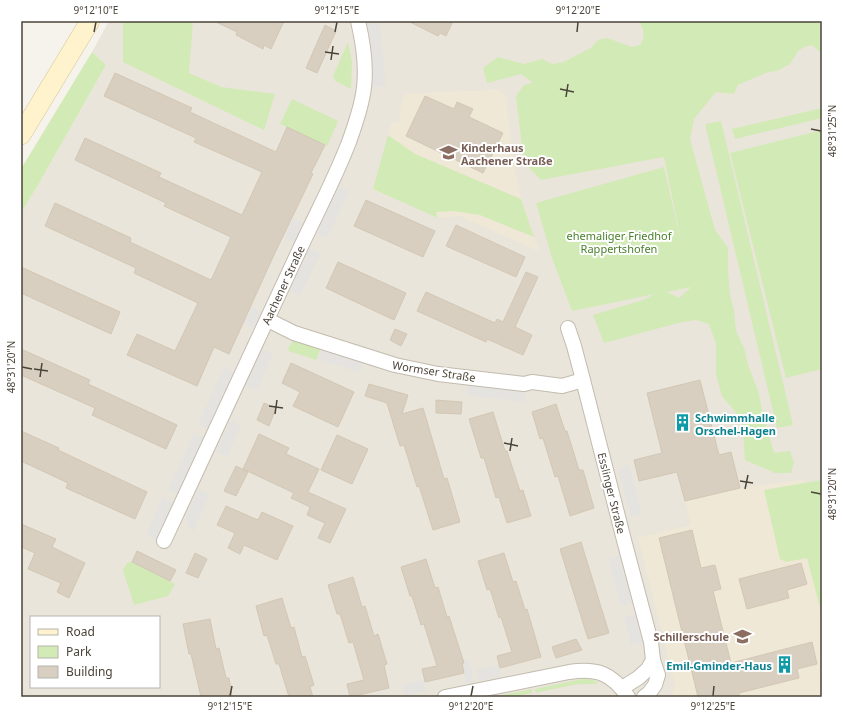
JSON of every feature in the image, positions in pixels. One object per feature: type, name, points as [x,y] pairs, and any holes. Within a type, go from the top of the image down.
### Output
[{"type":"main road","points":[[21,135],[90,21]]},
{"type":"street","name":"Aachener Straße","points":[[164,541],[243,369],[268,320],[341,163],[356,122],[364,90],[364,55],[358,21]]},
{"type":"street","name":"Wormser Straße","points":[[268,320],[294,333],[387,363],[438,374],[524,384],[532,382],[562,386],[583,380]]},
{"type":"street","name":"Esslinger Straße","points":[[568,328],[583,380],[651,642],[653,660],[658,675],[655,685],[649,694],[644,697]]},
{"type":"street","points":[[445,697],[574,672],[588,671],[599,672],[608,676],[617,682],[625,692],[648,669],[653,660]]},
{"type":"shaded area","points":[[109,21],[822,21],[822,697],[21,697],[21,213],[106,65],[92,52]]},
{"type":"shaded area","points":[[367,21],[379,21],[384,61],[385,87],[372,87],[372,62]]},
{"type":"shaded area","name":"Kinderhaus Aachener Straße","points":[[492,89],[499,90],[506,97],[515,170],[521,199],[539,251],[460,216],[438,218],[373,189],[392,122],[399,123],[402,100],[406,94],[485,91]]},
{"type":"shaded area","points":[[338,186],[349,192],[327,238],[316,233]]},
{"type":"shaded area","points":[[293,218],[303,223],[294,243],[284,238]]},
{"type":"shaded area","points":[[309,248],[321,253],[300,296],[289,291]]},
{"type":"shaded area","points":[[251,307],[262,312],[254,328],[243,323]]},
{"type":"shaded area","points":[[322,348],[364,362],[360,373],[318,359]]},
{"type":"shaded area","points":[[262,349],[273,354],[257,390],[245,386]]},
{"type":"shaded area","points":[[224,367],[235,372],[209,429],[198,424]]},
{"type":"shaded area","points":[[468,383],[526,390],[524,402],[466,395]]},
{"type":"shaded area","points":[[230,420],[241,425],[227,457],[216,452]]},
{"type":"shaded area","points":[[194,433],[205,438],[179,495],[168,490]]},
{"type":"shaded area","points":[[629,465],[642,514],[631,517],[618,468]]},
{"type":"shaded area","name":"Schillerschule","points":[[805,479],[816,536],[822,587],[822,697],[671,697],[675,685],[638,538],[691,525],[685,501],[740,488]]},
{"type":"shaded area","points":[[199,489],[210,494],[193,532],[187,524],[186,514]]},
{"type":"shaded area","points":[[163,497],[174,502],[157,540],[146,535]]},
{"type":"shaded area","points":[[619,556],[632,603],[621,606],[608,559]]},
{"type":"shaded area","points":[[635,614],[642,642],[631,645],[624,617]]},
{"type":"shaded area","points":[[468,659],[474,682],[466,684],[461,661]]},
{"type":"shaded area","points":[[499,665],[501,677],[479,681],[477,669]]},
{"type":"shaded area","points":[[423,680],[426,691],[405,696],[402,685]]},
{"type":"green space","points":[[123,21],[193,21],[189,73],[221,87],[275,94],[264,130],[123,62]]},
{"type":"green space","name":"ehemaliger Friedhof Rappertshofen","points":[[639,21],[822,21],[822,55],[812,45],[805,47],[799,50],[790,64],[777,71],[768,72],[738,85],[734,94],[716,92],[694,119],[690,139],[715,230],[728,248],[730,295],[734,310],[736,331],[744,348],[748,365],[759,394],[763,415],[774,453],[790,451],[794,462],[791,473],[775,473],[745,460],[742,420],[722,396],[716,374],[716,344],[709,324],[696,320],[678,323],[604,343],[593,315],[643,300],[655,294],[572,311],[552,258],[536,203],[664,167],[684,255],[664,157],[541,180],[524,163],[516,96],[524,85],[533,83],[521,74],[487,83],[483,68],[498,57],[524,64],[542,59],[552,64],[564,62],[592,47],[598,40],[607,38],[632,47],[640,45],[644,33]],"holes":[[[691,287],[679,298],[667,292]]]},
{"type":"green space","points":[[348,42],[352,62],[351,89],[335,81],[333,76]]},
{"type":"green space","points":[[92,52],[106,65],[21,213],[21,169]]},
{"type":"green space","points":[[292,99],[338,121],[327,146],[280,124]]},
{"type":"green space","points":[[822,108],[822,118],[735,139],[732,129]]},
{"type":"green space","points":[[721,121],[793,425],[777,428],[705,124]]},
{"type":"green space","points":[[822,130],[822,369],[786,378],[730,153]]},
{"type":"green space","points":[[388,135],[415,154],[521,199],[534,237],[480,215],[454,211],[436,212],[438,218],[373,189]]},
{"type":"green space","points":[[294,338],[321,347],[316,360],[289,351],[288,349]]},
{"type":"green space","points":[[822,480],[822,615],[807,558],[786,562],[780,559],[764,490]]},
{"type":"green space","points":[[128,562],[132,562],[175,584],[168,596],[134,605],[123,570]]},
{"type":"green space","points":[[582,679],[593,680],[599,683],[577,684],[536,693],[535,689]]},
{"type":"green space","points":[[532,689],[532,693],[512,697],[492,697]]},
{"type":"building","points":[[214,21],[284,21],[271,49],[264,45],[263,49],[236,35],[237,32]]},
{"type":"building","points":[[408,21],[453,21],[446,36],[440,33],[438,36]]},
{"type":"building","points":[[325,25],[336,31],[317,73],[306,68]]},
{"type":"building","points":[[115,73],[192,108],[190,112],[276,152],[287,127],[325,145],[311,173],[313,174],[229,354],[214,347],[197,386],[127,355],[137,334],[175,351],[198,303],[134,273],[136,268],[45,226],[55,203],[131,238],[130,242],[211,280],[231,237],[164,206],[166,203],[75,160],[85,138],[161,173],[159,177],[242,215],[262,172],[194,142],[196,138],[104,96]]},
{"type":"building","points":[[425,96],[454,109],[457,102],[473,109],[469,117],[503,133],[483,173],[406,136]]},
{"type":"building","points":[[366,200],[435,231],[423,257],[354,226]]},
{"type":"building","points":[[456,225],[525,257],[516,277],[446,246]]},
{"type":"building","points":[[338,262],[406,293],[394,320],[326,288]]},
{"type":"building","points":[[21,267],[120,312],[111,334],[21,293]]},
{"type":"building","points":[[526,272],[538,277],[515,327],[532,335],[523,355],[487,339],[486,342],[417,311],[426,292],[495,323],[497,319],[503,322]]},
{"type":"building","points":[[395,329],[407,334],[401,346],[390,340]]},
{"type":"building","points":[[21,349],[90,380],[88,384],[177,425],[166,449],[92,415],[95,408],[21,375]]},
{"type":"building","points":[[291,363],[354,392],[338,427],[293,406],[300,392],[282,383]]},
{"type":"building","name":"Schwimmhalle Orschel-Hagen","points":[[700,380],[719,455],[731,452],[740,488],[685,501],[677,472],[639,481],[634,460],[662,453],[647,393]]},
{"type":"building","points":[[369,384],[408,395],[402,414],[423,408],[444,479],[447,478],[460,522],[433,530],[419,486],[417,487],[404,445],[400,446],[387,403],[365,396]]},
{"type":"building","points":[[436,400],[462,402],[461,414],[436,413]]},
{"type":"building","points":[[264,403],[276,408],[269,426],[257,420]]},
{"type":"building","points":[[556,404],[565,431],[567,431],[579,470],[583,470],[594,508],[570,516],[558,476],[555,477],[543,438],[540,439],[532,412]]},
{"type":"building","points":[[493,412],[505,451],[507,451],[520,491],[523,490],[531,516],[507,523],[499,497],[496,498],[484,458],[481,458],[469,419]]},
{"type":"building","points":[[21,431],[59,448],[58,450],[147,492],[135,519],[66,488],[68,483],[21,461]]},
{"type":"building","points":[[259,434],[289,448],[286,454],[319,469],[308,492],[346,509],[330,543],[318,538],[325,523],[307,515],[310,507],[291,498],[294,493],[243,469]]},
{"type":"building","points":[[337,435],[368,449],[352,484],[321,470]]},
{"type":"building","points":[[236,466],[248,472],[236,496],[224,491]]},
{"type":"building","points":[[226,506],[258,520],[262,512],[293,526],[277,560],[244,545],[240,554],[228,548],[235,533],[217,525]]},
{"type":"building","points":[[21,524],[56,539],[52,547],[85,563],[69,598],[57,592],[61,583],[28,569],[35,553],[21,547]]},
{"type":"building","points":[[692,530],[701,568],[715,565],[721,589],[713,591],[731,663],[812,642],[817,664],[797,669],[799,678],[739,693],[739,697],[698,697],[659,538]]},
{"type":"building","points":[[581,542],[609,633],[588,639],[560,549]]},
{"type":"building","points":[[137,551],[176,570],[170,581],[132,562]]},
{"type":"building","points":[[195,553],[207,559],[198,578],[186,573]]},
{"type":"building","points":[[504,553],[513,582],[516,581],[525,610],[527,609],[541,657],[500,668],[497,656],[512,652],[501,617],[499,618],[490,589],[487,590],[478,561]]},
{"type":"building","points":[[426,559],[435,588],[438,587],[447,617],[449,616],[464,663],[462,663],[464,673],[425,682],[422,669],[437,666],[424,624],[421,625],[401,567]]},
{"type":"building","points":[[801,563],[807,584],[787,590],[789,598],[747,609],[739,579]]},
{"type":"building","points":[[353,577],[362,607],[365,606],[374,636],[378,634],[387,664],[384,665],[389,688],[350,697],[347,684],[364,680],[353,642],[349,643],[340,614],[337,614],[328,585]]},
{"type":"building","points":[[282,598],[291,628],[294,627],[302,657],[305,656],[314,685],[310,687],[313,697],[289,697],[279,664],[276,664],[267,635],[264,636],[256,606]]},
{"type":"building","points":[[210,619],[216,649],[219,648],[226,678],[229,678],[232,697],[201,697],[191,654],[189,654],[183,624]]},
{"type":"building","points":[[576,639],[582,650],[556,658],[552,647]]},
{"type":"place","name":"Kinderhaus Aachener Straße","points":[[448,153]]},
{"type":"place","name":"Schwimmhalle Orschel-Hagen","points":[[682,423]]},
{"type":"place","name":"Schillerschule","points":[[742,636]]},
{"type":"place","name":"Emil-Gminder-Haus","points":[[785,665]]}]
